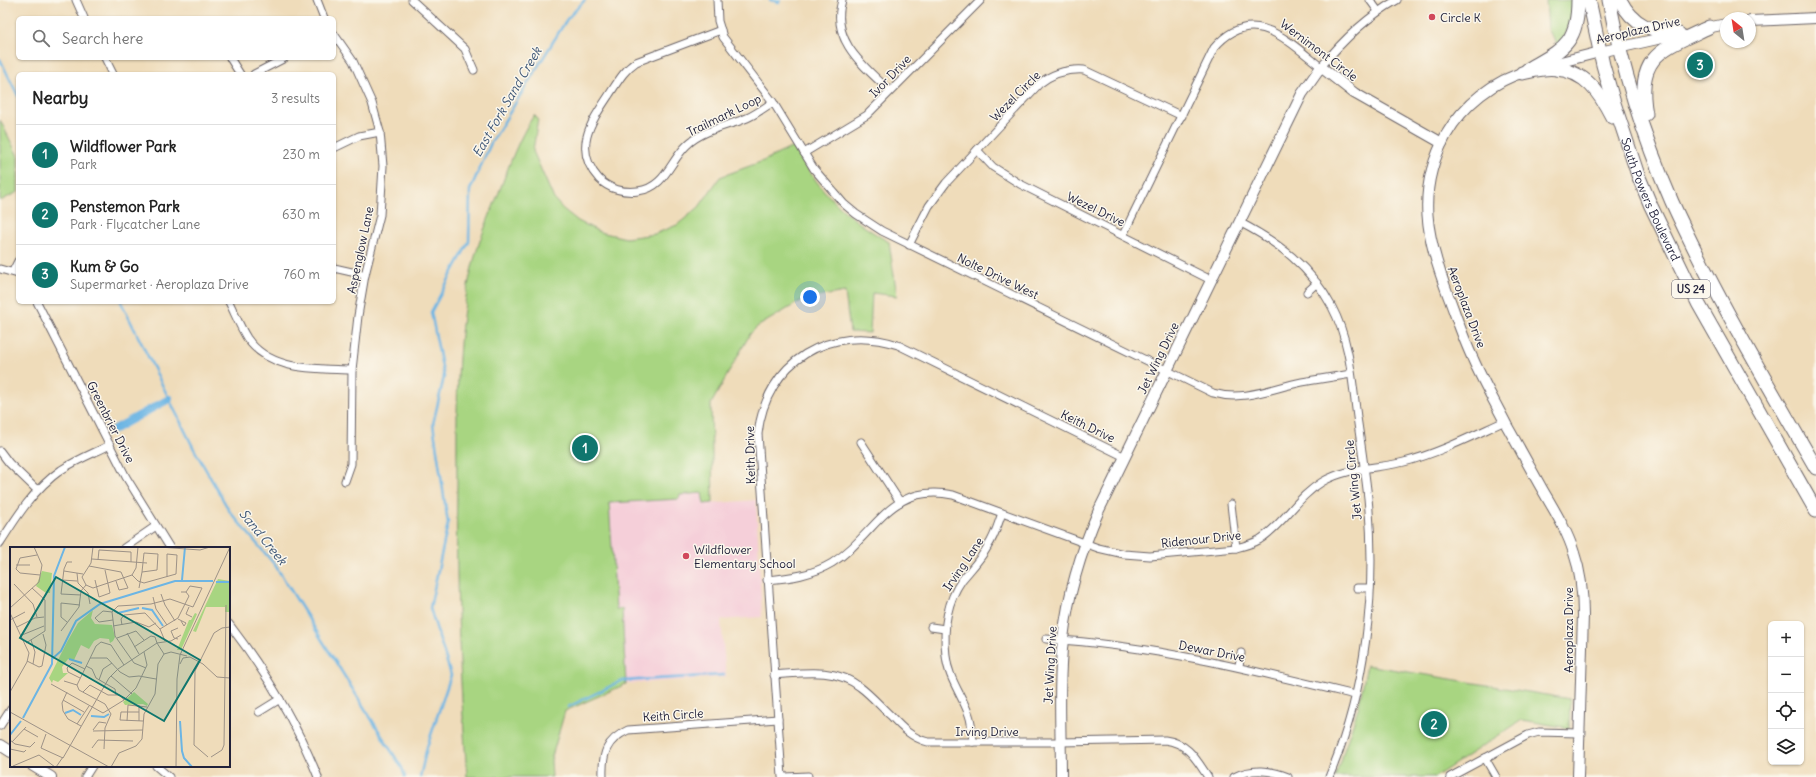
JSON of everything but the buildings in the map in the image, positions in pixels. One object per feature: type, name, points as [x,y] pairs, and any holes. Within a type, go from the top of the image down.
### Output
[{"type":"highway","points":[[1522,72],[1560,50],[1572,36],[1578,16],[1578,0]]},
{"type":"highway","name":"South Powers Boulevard","points":[[1589,0],[1600,52],[1614,103],[1638,175],[1661,228],[1698,303],[1816,511]]},
{"type":"highway","name":"South Powers Boulevard","points":[[1609,0],[1620,48],[1639,113],[1662,176],[1711,281],[1816,468]]},
{"type":"highway","points":[[1620,0],[1631,16],[1646,27],[1656,31],[1679,34]]},
{"type":"highway","points":[[1662,176],[1652,141],[1643,100],[1646,71],[1654,58],[1660,52],[1671,45],[1709,27]]},
{"type":"highway","points":[[1522,72],[1555,68],[1578,74],[1586,79],[1606,104],[1638,175]]},
{"type":"main road","points":[[1756,21],[1816,18]]},
{"type":"main road","name":"Aeroplaza Drive","points":[[1578,777],[1578,733],[1583,597],[1578,567],[1563,525],[1504,421],[1466,344],[1438,268],[1430,241],[1427,196],[1430,177],[1442,143],[1451,126],[1473,102],[1504,80],[1522,72],[1600,52],[1720,25]]},
{"type":"main road","name":"Wernimont Circle","points":[[1320,67],[1354,93],[1442,143]]},
{"type":"main road","name":"Jet Wing Drive","points":[[1062,777],[1061,670],[1063,640],[1068,605],[1085,542],[1166,370],[1292,111],[1308,83],[1320,67]]},
{"type":"main road","points":[[0,745],[10,751]]},
{"type":"main road","points":[[36,767],[51,777]]},
{"type":"street","points":[[76,0],[83,16]]},
{"type":"street","points":[[316,0],[323,16]]},
{"type":"street","points":[[412,0],[465,49],[474,70]]},
{"type":"street","name":"Nolte Drive West","points":[[717,0],[717,14],[721,30],[728,44],[773,102],[822,181],[852,211],[882,231],[1213,393],[1232,396],[1258,394],[1302,382],[1351,374]]},
{"type":"street","points":[[842,0],[840,23],[841,32],[847,47],[856,59],[890,91]]},
{"type":"street","name":"Ivor Drive","points":[[804,153],[861,120],[981,0]]},
{"type":"street","points":[[1370,0],[1378,11]]},
{"type":"street","name":"Jet Wing Drive","points":[[1320,67],[1343,42],[1378,11],[1397,0]]},
{"type":"street","name":"Wernimont Circle","points":[[1123,235],[1214,48],[1220,40],[1236,30],[1253,27],[1277,33],[1320,67]]},
{"type":"street","name":"Trailmark Loop","points":[[721,30],[636,62],[627,69],[595,116],[587,134],[585,141],[587,158],[595,174],[609,187],[624,191],[638,191],[651,187],[662,179],[682,150],[691,141],[748,117],[773,102]]},
{"type":"street","name":"Aspenglow Lane","points":[[336,37],[353,61],[372,103],[380,132],[383,166],[380,215],[365,275],[358,316],[352,370],[351,464],[345,481]]},
{"type":"street","points":[[106,60],[112,72]]},
{"type":"street","points":[[231,60],[239,72]]},
{"type":"street","points":[[258,72],[281,60]]},
{"type":"street","name":"Wezel Circle","points":[[909,245],[929,206],[946,183],[1039,84],[1054,74],[1074,70],[1084,70],[1182,116]]},
{"type":"street","points":[[336,147],[359,136],[380,132]]},
{"type":"street","name":"Wezel Drive","points":[[977,150],[993,167],[1011,179],[1211,280]]},
{"type":"street","name":"Jet Wing Circle","points":[[1239,222],[1258,232],[1283,249],[1300,264],[1317,283],[1338,319],[1346,347],[1351,374],[1364,468],[1370,530],[1370,588],[1366,639],[1355,695],[1340,748],[1329,777]]},
{"type":"street","points":[[336,268],[365,275]]},
{"type":"street","points":[[0,269],[16,273]]},
{"type":"street","points":[[1307,292],[1317,283]]},
{"type":"street","name":"Greenbrier Drive","points":[[38,304],[136,495],[169,547]]},
{"type":"street","points":[[230,304],[247,337],[253,345],[276,361],[295,366],[352,370]]},
{"type":"street","name":"Keith Drive","points":[[782,777],[767,580],[758,434],[762,412],[774,386],[787,369],[805,355],[825,344],[861,338],[875,339],[898,345],[1125,457]]},
{"type":"street","name":"Ridenour Drive","points":[[767,580],[806,574],[832,563],[900,502],[914,495],[941,493],[953,495],[1111,551],[1150,556],[1236,548],[1250,545],[1266,535],[1306,494],[1322,482],[1338,474],[1364,468],[1402,463],[1418,458],[1452,446],[1504,421]]},
{"type":"street","points":[[862,442],[900,502]]},
{"type":"street","points":[[0,543],[22,508],[37,490],[61,470],[110,444]]},
{"type":"street","points":[[0,451],[9,463],[37,490]]},
{"type":"street","points":[[1231,504],[1236,548]]},
{"type":"street","name":"Irving Lane","points":[[972,742],[970,716],[948,667],[945,647],[945,629],[949,607],[957,590],[988,548],[1002,513]]},
{"type":"street","points":[[125,547],[156,526]]},
{"type":"street","points":[[1357,588],[1370,588]]},
{"type":"street","points":[[230,625],[253,657],[280,699],[299,735],[318,777]]},
{"type":"street","points":[[931,627],[945,629]]},
{"type":"street","name":"Dewar Drive","points":[[1046,639],[1178,655],[1239,666],[1355,695]]},
{"type":"street","points":[[1239,666],[1241,654]]},
{"type":"street","name":"Irving Drive","points":[[774,675],[818,672],[836,675],[860,686],[907,732],[920,740],[928,742],[1175,741],[1188,749],[1208,777]]},
{"type":"street","points":[[259,712],[280,699]]},
{"type":"street","points":[[0,726],[10,711]]},
{"type":"street","name":"Keith Circle","points":[[603,777],[602,763],[607,746],[620,734],[628,730],[778,719]]},
{"type":"street","points":[[1450,777],[1528,735],[1534,733],[1578,733]]},
{"type":"street","points":[[1485,758],[1496,777]]},
{"type":"street","points":[[85,777],[91,767]]},
{"type":"street","points":[[157,767],[169,777]]},
{"type":"street","points":[[1234,777],[1249,772],[1260,771],[1272,771],[1288,777]]},
{"type":"street","points":[[786,777],[808,776]]},
{"type":"shaded area","name":"Wildflower Elementary School","points":[[702,493],[704,504],[756,500],[762,617],[721,620],[726,677],[626,684],[622,609],[616,609],[609,503],[678,499],[680,495]]},
{"type":"green space","points":[[1546,0],[1578,0],[1560,50],[1548,29]]},
{"type":"green space","points":[[534,115],[538,119],[533,151],[554,199],[563,209],[578,221],[600,232],[626,238],[655,234],[677,225],[699,207],[720,177],[763,161],[793,147],[823,190],[845,212],[889,242],[897,296],[872,293],[870,333],[850,332],[845,292],[804,299],[757,327],[750,334],[711,404],[713,503],[704,504],[702,493],[680,495],[679,499],[609,503],[616,609],[622,609],[626,684],[565,711],[551,760],[552,777],[467,777],[457,595],[457,406],[459,354],[465,302],[470,276],[479,244],[514,153]]},
{"type":"green space","points":[[0,120],[16,152],[16,193],[0,201]]},
{"type":"green space","points":[[1367,665],[1570,699],[1569,728],[1522,720],[1435,777],[1335,777],[1358,709]]},
{"type":"waterway","name":"East Fork Sand Creek","points":[[420,777],[427,747],[451,675],[430,608],[448,523],[433,424],[444,377],[431,312],[469,242],[470,190],[491,143],[567,19],[585,0]]},
{"type":"waterway","points":[[770,0],[779,2],[780,0]]},
{"type":"waterway","name":"Sand Creek","points":[[0,59],[16,92]]},
{"type":"waterway","name":"Sand Creek","points":[[122,304],[194,449],[230,512],[275,565],[402,768],[405,777]]},
{"type":"waterway","points":[[113,430],[169,399]]},
{"type":"waterway","points":[[568,707],[621,681],[724,675]]},
{"type":"place","name":"Circle K","points":[[1432,17]]},
{"type":"place","name":"Kum & Go","points":[[1700,65]]},
{"type":"place","name":"Wildflower Park","points":[[585,448]]},
{"type":"place","name":"Wildflower Elementary School","points":[[686,556]]},
{"type":"place","name":"Penstemon Park","points":[[1434,724]]}]
